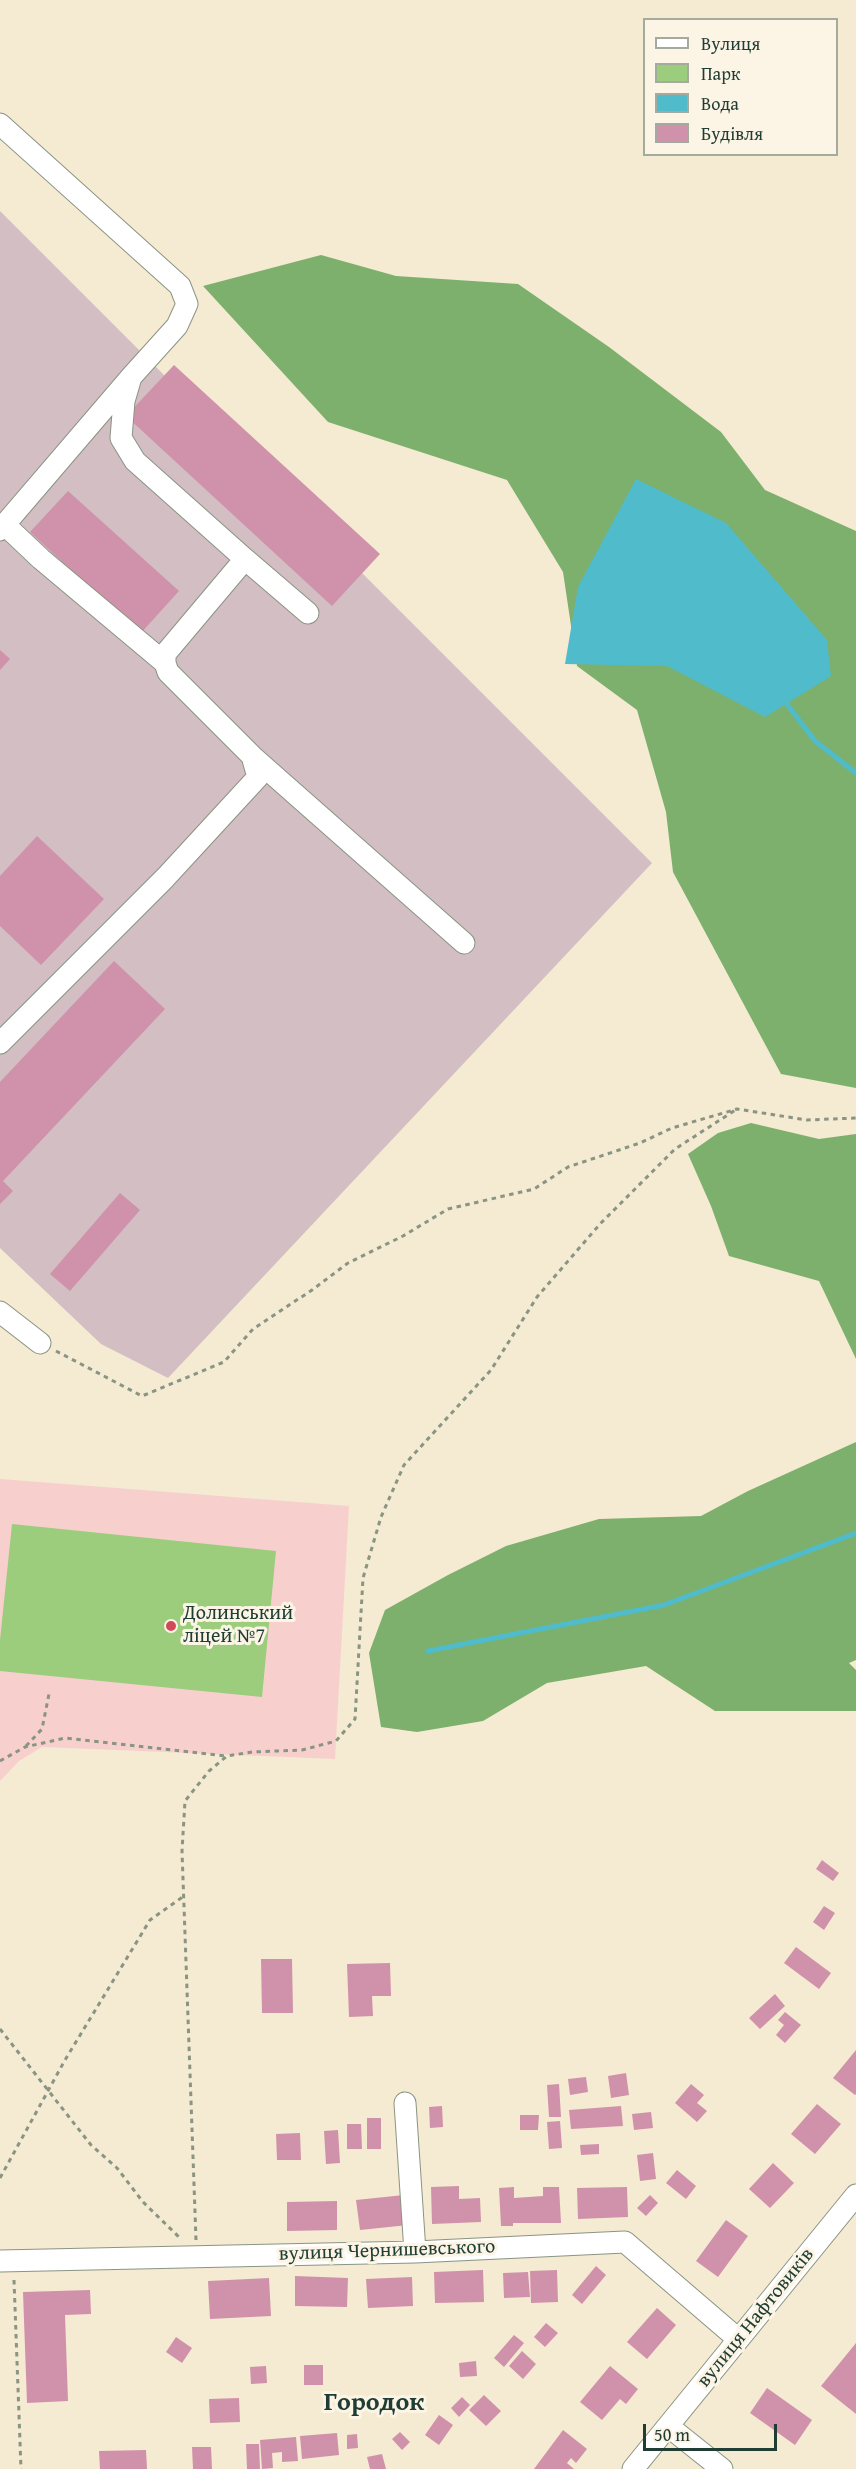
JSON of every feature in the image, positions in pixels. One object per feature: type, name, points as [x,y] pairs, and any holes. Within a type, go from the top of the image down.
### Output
[{"type":"street","points":[[0,124],[180,286],[187,304],[177,326],[131,376],[2,528],[165,663]]},
{"type":"street","points":[[131,376],[124,401],[121,438],[135,461],[308,613]]},
{"type":"street","points":[[245,559],[165,654],[168,672],[252,756],[464,943]]},
{"type":"street","points":[[0,1042],[165,878],[258,777],[252,756]]},
{"type":"street","points":[[0,1312],[40,1343]]},
{"type":"street","points":[[405,2103],[415,2252]]},
{"type":"street","name":"вулиця Нафтовиків","points":[[633,2469],[856,2195]]},
{"type":"street","name":"вулиця Чернишевського","points":[[7,2269],[197,2255],[415,2252],[625,2242],[738,2339]]},
{"type":"street","points":[[668,2426],[722,2469]]},
{"type":"path","points":[[40,1343],[142,1396],[224,1362],[253,1329],[348,1263],[403,1236],[448,1209],[534,1189],[568,1167],[640,1143],[672,1128],[737,1109],[807,1120],[856,1118]]},
{"type":"path","points":[[0,1761],[25,1748],[65,1738],[227,1756],[252,1752],[302,1750],[336,1741],[356,1719],[363,1578],[381,1517],[405,1465],[491,1370],[537,1298],[600,1224],[675,1149],[737,1109]]},
{"type":"path","points":[[25,1748],[42,1729],[49,1694]]},
{"type":"path","points":[[197,2255],[182,1851],[185,1801],[209,1771],[227,1756]]},
{"type":"path","points":[[0,2178],[48,2090],[150,1920],[184,1896]]},
{"type":"path","points":[[0,2030],[91,2145],[117,2168],[143,2202],[167,2222],[197,2255]]},
{"type":"path","points":[[7,2269],[21,2469]]},
{"type":"shaded area","points":[[0,211],[652,863],[168,1378],[101,1344],[0,1248]]},
{"type":"shaded area","name":"Долинський ліцей №7","points":[[0,1479],[349,1506],[335,1759],[42,1747],[19,1761],[0,1781]]},
{"type":"green space","points":[[321,255],[396,276],[518,284],[609,347],[721,432],[765,490],[856,531],[856,1088],[781,1074],[673,872],[666,812],[637,710],[577,666],[563,572],[507,480],[328,422],[203,286]]},
{"type":"green space","points":[[751,1123],[819,1139],[856,1134],[856,1359],[819,1281],[729,1256],[711,1206],[688,1154],[718,1133]]},
{"type":"green space","points":[[856,1442],[856,1660],[849,1663],[856,1670],[856,1711],[715,1711],[646,1666],[547,1683],[483,1721],[417,1732],[381,1727],[369,1653],[385,1610],[506,1546],[599,1519],[701,1516],[748,1491]]},
{"type":"green space","points":[[12,1524],[276,1551],[262,1697],[0,1671],[0,1640]]},
{"type":"water","points":[[636,479],[726,523],[827,640],[831,676],[765,717],[667,666],[565,664],[578,587]]},
{"type":"building","points":[[174,365],[380,554],[332,606],[126,416]]},
{"type":"building","points":[[68,491],[179,591],[140,634],[30,532]]},
{"type":"building","points":[[0,650],[10,659],[0,670]]},
{"type":"building","points":[[37,836],[104,899],[41,965],[0,926],[0,876]]},
{"type":"building","points":[[114,961],[165,1009],[3,1181],[13,1191],[0,1204],[0,1082]]},
{"type":"building","points":[[120,1193],[140,1210],[70,1291],[50,1274]]},
{"type":"building","points":[[822,1860],[839,1873],[833,1881],[816,1869]]},
{"type":"building","points":[[824,1906],[835,1913],[824,1930],[813,1922]]},
{"type":"building","points":[[796,1947],[831,1973],[819,1989],[784,1963]]},
{"type":"building","points":[[261,1959],[292,1959],[293,2013],[262,2013]]},
{"type":"building","points":[[390,1963],[391,1996],[372,1996],[373,2016],[349,2017],[347,1964]]},
{"type":"building","points":[[775,1994],[785,2006],[760,2029],[749,2018]]},
{"type":"building","points":[[785,2012],[801,2025],[785,2043],[776,2035],[784,2025],[778,2020]]},
{"type":"building","points":[[856,2050],[856,2094],[855,2095],[833,2078]]},
{"type":"building","points":[[626,2073],[629,2095],[611,2098],[608,2076]]},
{"type":"building","points":[[586,2077],[588,2092],[570,2095],[568,2079]]},
{"type":"building","points":[[559,2084],[561,2117],[549,2117],[547,2085]]},
{"type":"building","points":[[691,2084],[704,2095],[697,2103],[707,2111],[697,2122],[675,2103]]},
{"type":"building","points":[[817,2104],[841,2124],[815,2154],[791,2134]]},
{"type":"building","points":[[442,2106],[443,2127],[430,2128],[429,2107]]},
{"type":"building","points":[[621,2106],[623,2126],[571,2129],[569,2110]]},
{"type":"building","points":[[651,2112],[653,2128],[634,2130],[632,2114]]},
{"type":"building","points":[[520,2115],[539,2115],[538,2130],[520,2130]]},
{"type":"building","points":[[367,2118],[381,2118],[381,2149],[367,2149]]},
{"type":"building","points":[[560,2121],[562,2148],[549,2149],[547,2122]]},
{"type":"building","points":[[347,2124],[361,2124],[362,2149],[347,2149]]},
{"type":"building","points":[[338,2130],[340,2163],[326,2164],[324,2131]]},
{"type":"building","points":[[300,2133],[301,2160],[277,2160],[276,2134]]},
{"type":"building","points":[[599,2144],[599,2154],[581,2155],[580,2145]]},
{"type":"building","points":[[653,2153],[656,2179],[640,2181],[637,2155]]},
{"type":"building","points":[[773,2163],[794,2183],[770,2208],[749,2189]]},
{"type":"building","points":[[677,2170],[696,2186],[686,2199],[666,2183]]},
{"type":"building","points":[[459,2186],[459,2199],[480,2198],[481,2222],[432,2224],[431,2187]]},
{"type":"building","points":[[514,2187],[514,2198],[543,2196],[543,2187],[559,2187],[561,2223],[513,2223],[513,2226],[501,2226],[499,2188]]},
{"type":"building","points":[[627,2187],[628,2217],[578,2219],[577,2188]]},
{"type":"building","points":[[404,2195],[408,2225],[360,2230],[356,2200]]},
{"type":"building","points":[[650,2195],[658,2203],[646,2216],[637,2208]]},
{"type":"building","points":[[337,2201],[337,2230],[287,2231],[287,2202]]},
{"type":"building","points":[[726,2220],[748,2236],[718,2277],[696,2261]]},
{"type":"building","points":[[596,2266],[606,2275],[582,2304],[572,2295]]},
{"type":"building","points":[[483,2270],[484,2302],[435,2303],[434,2272]]},
{"type":"building","points":[[557,2270],[558,2302],[531,2303],[530,2271]]},
{"type":"building","points":[[528,2272],[530,2297],[504,2298],[503,2273]]},
{"type":"building","points":[[295,2276],[348,2278],[347,2307],[295,2306]]},
{"type":"building","points":[[412,2277],[413,2306],[368,2308],[366,2279]]},
{"type":"building","points":[[269,2278],[271,2316],[210,2319],[208,2281]]},
{"type":"building","points":[[90,2290],[91,2314],[65,2315],[68,2401],[27,2403],[23,2292]]},
{"type":"building","points":[[657,2308],[676,2325],[647,2359],[627,2342]]},
{"type":"building","points":[[546,2323],[558,2333],[545,2347],[534,2337]]},
{"type":"building","points":[[514,2335],[524,2343],[504,2367],[494,2358]]},
{"type":"building","points":[[176,2337],[192,2348],[182,2363],[166,2352]]},
{"type":"building","points":[[856,2343],[856,2414],[821,2386]]},
{"type":"building","points":[[522,2351],[536,2364],[523,2379],[509,2366]]},
{"type":"building","points":[[476,2361],[477,2376],[460,2377],[459,2363]]},
{"type":"building","points":[[304,2365],[323,2365],[323,2385],[304,2385]]},
{"type":"building","points":[[266,2366],[267,2383],[251,2384],[250,2367]]},
{"type":"building","points":[[610,2366],[638,2389],[626,2404],[620,2399],[602,2420],[580,2402]]},
{"type":"building","points":[[767,2388],[812,2420],[795,2445],[750,2413]]},
{"type":"building","points":[[484,2395],[501,2411],[486,2426],[469,2410]]},
{"type":"building","points":[[462,2397],[470,2405],[459,2417],[451,2408]]},
{"type":"building","points":[[239,2398],[240,2422],[210,2423],[209,2399]]},
{"type":"building","points":[[439,2415],[453,2425],[439,2445],[425,2435]]},
{"type":"building","points":[[563,2430],[587,2449],[576,2463],[571,2458],[567,2463],[574,2469],[534,2469]]},
{"type":"building","points":[[400,2432],[410,2442],[402,2450],[392,2439]]},
{"type":"building","points":[[337,2433],[339,2455],[302,2459],[300,2436]]},
{"type":"building","points":[[357,2434],[358,2448],[347,2449],[347,2435]]},
{"type":"building","points":[[296,2437],[298,2461],[282,2462],[282,2452],[272,2453],[273,2468],[262,2469],[260,2440]]},
{"type":"building","points":[[246,2444],[259,2444],[260,2469],[247,2469]]},
{"type":"building","points":[[192,2447],[211,2447],[212,2469],[193,2469]]},
{"type":"building","points":[[146,2450],[147,2469],[100,2469],[99,2451]]},
{"type":"building","points":[[382,2454],[386,2469],[370,2469],[367,2457]]},
{"type":"waterway","points":[[786,703],[815,741],[856,773]]},
{"type":"waterway","points":[[428,1651],[664,1605],[856,1533]]},
{"type":"place","name":"Долинський ліцей №7","points":[[171,1626]]},
{"type":"district","name":"Городок","points":[[374,2403]]}]
